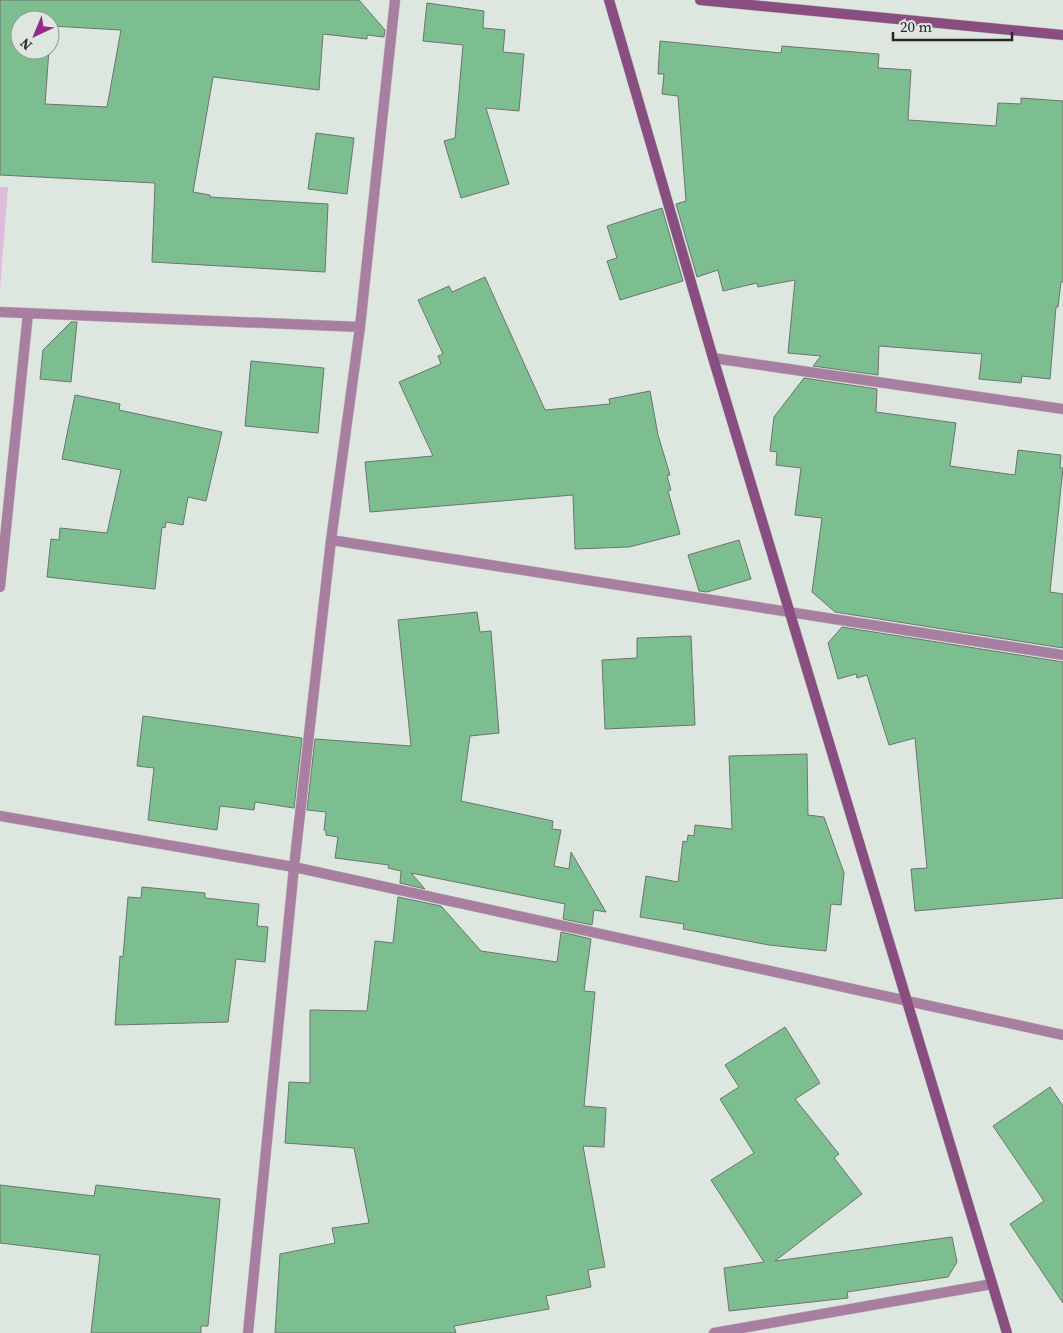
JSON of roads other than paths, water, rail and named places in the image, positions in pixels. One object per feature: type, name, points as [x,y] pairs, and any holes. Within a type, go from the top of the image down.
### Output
[{"type":"street","points":[[248,1333],[294,868],[331,540],[360,327],[395,0]]},
{"type":"street","points":[[609,0],[712,358],[1007,1333]]},
{"type":"street","points":[[700,0],[1063,35]]},
{"type":"street","points":[[0,312],[360,327]]},
{"type":"street","points":[[0,587],[28,313]]},
{"type":"street","points":[[712,358],[1063,409]]},
{"type":"street","points":[[331,540],[1063,655]]},
{"type":"street","points":[[0,816],[294,868],[1063,1035]]},
{"type":"street","points":[[714,1333],[992,1284]]}]
